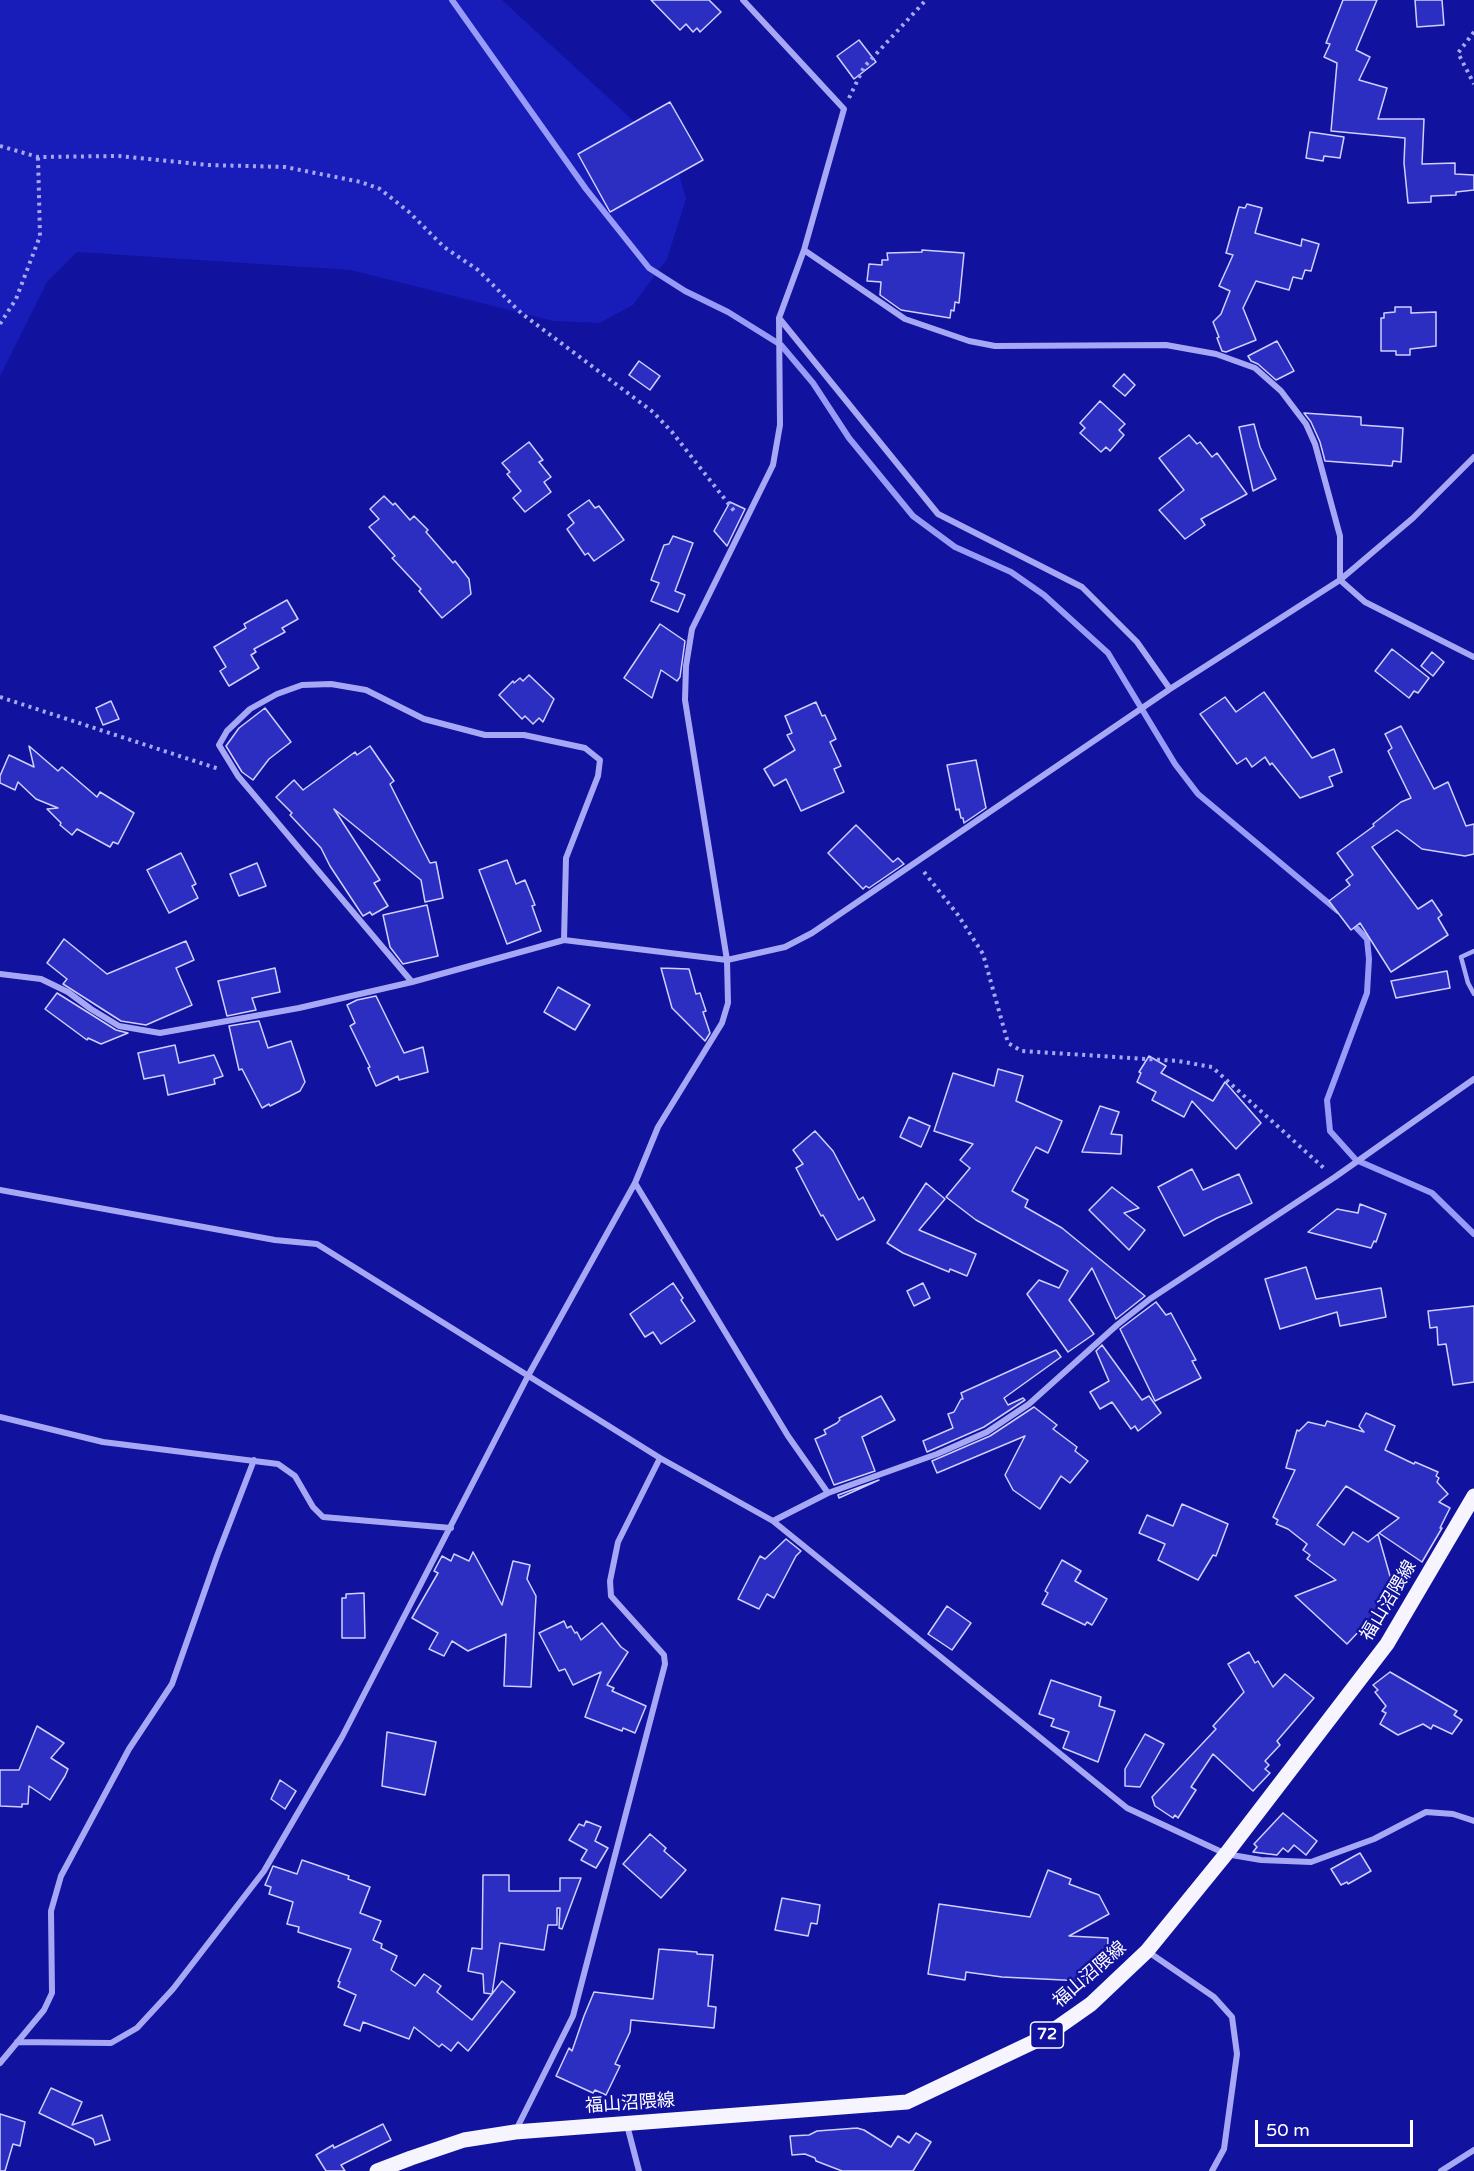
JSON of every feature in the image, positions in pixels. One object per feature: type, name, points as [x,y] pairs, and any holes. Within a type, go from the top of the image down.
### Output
[{"type":"main road","name":"福山沼隈線","points":[[377,2171],[464,2140],[515,2132],[907,2102],[1044,2037],[1091,2004],[1147,1951],[1226,1854],[1387,1644],[1474,1496]]},
{"type":"street","points":[[17,2042],[111,2043],[137,2028],[173,1989],[264,1870],[342,1737],[529,1374],[635,1183],[658,1127],[722,1023],[728,1003],[727,960],[685,700],[686,666],[692,629],[773,465],[780,425],[779,318],[804,250],[844,109],[743,0]]},
{"type":"street","points":[[804,250],[905,318],[969,341],[994,346],[1166,345],[1216,354],[1255,368],[1281,391],[1306,424],[1315,444],[1340,536],[1340,580],[1365,602],[1474,657]]},
{"type":"street","points":[[779,318],[938,514],[1082,587],[1137,642],[1170,689]]},
{"type":"street","points":[[0,974],[41,979],[68,992],[91,1010],[119,1026],[160,1033],[299,1008],[412,982],[564,940],[727,960],[784,947],[803,938],[1170,689],[1340,580],[1413,518],[1474,457]]},
{"type":"street","points":[[412,982],[238,776],[219,745],[227,731],[250,709],[277,694],[302,685],[331,684],[366,690],[424,718],[486,735],[525,735],[585,748],[600,760],[598,776],[566,858],[564,940]]},
{"type":"street","points":[[773,1521],[828,1493],[937,1454],[987,1432],[1029,1404],[1117,1324],[1335,1178],[1474,1079]]},
{"type":"street","points":[[635,1183],[788,1436],[828,1493]]},
{"type":"street","points":[[0,1190],[276,1240],[317,1244],[529,1374],[660,1458],[773,1521],[1127,1808],[1226,1854],[1261,1860],[1311,1862],[1374,1839],[1426,1812],[1453,1814],[1474,1821]]},
{"type":"street","points":[[0,1417],[103,1442],[278,1464],[295,1476],[313,1507],[323,1517],[451,1528]]},
{"type":"street","points":[[515,2132],[573,2016],[665,1664],[664,1655],[611,1596],[610,1581],[618,1542],[660,1458]]},
{"type":"street","points":[[0,2063],[44,2010],[52,1993],[51,1911],[61,1876],[129,1749],[172,1684],[254,1460]]},
{"type":"street","points":[[1147,1951],[1214,1997],[1232,2017],[1237,2054],[1224,2149],[1212,2171]]},
{"type":"street","points":[[626,2124],[639,2171]]},
{"type":"street","points":[[1441,2171],[1474,2150]]},
{"type":"lane","points":[[1474,951],[1461,957],[1468,983],[1474,994]]},
{"type":"path","points":[[844,109],[864,67],[926,0]]},
{"type":"path","points":[[1474,32],[1458,53],[1474,84]]},
{"type":"path","points":[[0,146],[38,157],[118,156],[208,165],[285,167],[362,182],[380,189],[409,212],[444,247],[478,270],[521,313],[653,412],[672,432],[744,525]]},
{"type":"path","points":[[0,324],[16,299],[40,237],[38,157]]},
{"type":"path","points":[[0,697],[238,776]]},
{"type":"path","points":[[916,862],[958,915],[983,954],[1008,1043],[1022,1052],[1178,1061],[1212,1067],[1335,1178]]},
{"type":"shaded area","points":[[0,0],[502,0],[675,159],[686,199],[667,259],[633,305],[600,323],[553,321],[350,270],[77,252],[47,282],[0,376]]},
{"type":"building","points":[[651,0],[709,0],[721,12],[700,32],[697,28],[693,32],[686,24],[680,30]]},
{"type":"building","points":[[1343,0],[1377,0],[1356,50],[1370,57],[1359,80],[1387,88],[1378,119],[1424,119],[1422,164],[1455,163],[1455,174],[1474,175],[1474,190],[1456,192],[1456,195],[1431,196],[1431,202],[1408,203],[1404,163],[1405,138],[1331,131],[1337,63],[1324,57],[1330,44],[1326,43]]},
{"type":"building","points":[[1415,0],[1442,0],[1444,25],[1417,27]]},
{"type":"building","points":[[859,40],[876,62],[854,79],[837,56]]},
{"type":"building","points":[[670,102],[703,160],[610,212],[578,154]]},
{"type":"building","points":[[1310,132],[1344,137],[1340,158],[1324,156],[1323,161],[1306,158]]},
{"type":"building","points":[[1247,204],[1262,208],[1255,233],[1301,246],[1302,239],[1319,244],[1311,271],[1305,270],[1302,279],[1293,277],[1289,290],[1256,281],[1243,308],[1256,340],[1226,352],[1222,351],[1213,322],[1221,314],[1230,291],[1219,286],[1233,255],[1226,253],[1239,207],[1245,208]]},
{"type":"building","points":[[922,250],[964,253],[959,303],[955,302],[950,318],[901,310],[880,295],[881,282],[867,281],[869,264],[882,265],[882,260],[888,260],[887,253],[922,252]]},
{"type":"building","points":[[1395,307],[1411,307],[1411,313],[1436,312],[1436,346],[1410,349],[1410,355],[1396,355],[1396,351],[1381,351],[1381,318],[1384,318],[1384,313],[1395,312]]},
{"type":"building","points":[[1277,341],[1294,371],[1276,380],[1258,364],[1251,361],[1248,356]]},
{"type":"building","points":[[639,361],[660,376],[650,390],[629,375]]},
{"type":"building","points":[[1124,374],[1135,385],[1125,396],[1113,386]]},
{"type":"building","points":[[1100,401],[1125,424],[1119,430],[1124,435],[1110,451],[1106,447],[1101,452],[1080,433],[1085,428],[1080,423]]},
{"type":"building","points":[[1304,413],[1361,417],[1361,425],[1403,428],[1401,462],[1393,461],[1392,466],[1325,461],[1320,442]]},
{"type":"building","points":[[1254,424],[1260,447],[1276,479],[1253,491],[1239,427]]},
{"type":"building","points":[[1189,435],[1197,444],[1200,442],[1212,457],[1217,453],[1247,494],[1201,519],[1205,525],[1185,539],[1159,510],[1184,490],[1159,458]]},
{"type":"building","points":[[529,442],[543,460],[539,462],[551,477],[544,482],[551,492],[525,512],[513,498],[521,491],[507,474],[510,472],[502,463]]},
{"type":"building","points":[[384,496],[393,505],[395,503],[410,520],[414,516],[469,579],[471,594],[442,618],[419,591],[421,589],[392,558],[395,556],[369,527],[379,519],[370,509]]},
{"type":"building","points":[[589,500],[595,508],[599,506],[624,540],[594,561],[588,553],[585,555],[567,529],[574,523],[568,515]]},
{"type":"building","points":[[730,502],[745,509],[727,546],[714,531]]},
{"type":"building","points":[[673,536],[693,543],[675,591],[685,595],[678,612],[651,601],[659,583],[651,580],[664,545],[669,544]]},
{"type":"building","points":[[287,600],[298,619],[282,628],[285,632],[254,649],[256,652],[251,655],[259,668],[229,686],[220,671],[226,667],[214,647],[246,628],[244,624]]},
{"type":"building","points":[[660,624],[685,641],[680,677],[677,681],[661,670],[652,698],[624,678]]},
{"type":"building","points":[[1392,649],[1429,678],[1418,693],[1414,691],[1409,698],[1375,671]]},
{"type":"building","points":[[1432,652],[1444,662],[1433,676],[1421,666]]},
{"type":"building","points":[[529,675],[554,699],[543,722],[539,718],[533,724],[525,716],[522,719],[499,695],[513,681],[514,683],[520,678],[523,681]]},
{"type":"building","points":[[1264,692],[1312,758],[1334,749],[1342,772],[1329,777],[1333,786],[1300,798],[1265,757],[1252,767],[1246,758],[1237,764],[1200,714],[1225,697],[1236,712]]},
{"type":"building","points":[[111,701],[119,719],[103,725],[96,708]]},
{"type":"building","points":[[816,702],[836,739],[830,742],[841,766],[834,769],[844,792],[801,811],[786,779],[774,786],[764,769],[795,750],[787,735],[792,733],[785,716]]},
{"type":"building","points":[[265,708],[291,742],[269,759],[253,780],[242,772],[226,746],[239,728]]},
{"type":"building","points":[[1401,726],[1434,789],[1448,782],[1466,826],[1474,824],[1474,854],[1465,856],[1422,849],[1397,830],[1372,847],[1418,909],[1432,900],[1442,915],[1438,918],[1448,935],[1391,972],[1360,923],[1351,930],[1329,901],[1350,885],[1346,880],[1353,875],[1337,853],[1374,826],[1373,824],[1401,802],[1411,798],[1388,751],[1392,748],[1385,734]]},
{"type":"building","points":[[29,746],[58,771],[62,767],[97,797],[100,792],[134,813],[118,844],[113,842],[110,847],[77,829],[72,835],[47,809],[58,808],[36,799],[18,782],[15,790],[0,783],[0,776],[9,755],[34,767]]},
{"type":"building","points":[[370,746],[394,781],[390,784],[430,863],[436,862],[443,898],[425,902],[421,880],[334,809],[380,880],[374,883],[388,906],[372,915],[370,912],[363,916],[330,866],[321,848],[276,797],[294,780],[303,790],[355,752],[357,755]]},
{"type":"building","points":[[976,760],[986,808],[964,823],[959,809],[956,810],[947,765]]},
{"type":"building","points":[[856,825],[893,862],[898,858],[904,864],[869,888],[866,886],[863,889],[828,853]]},
{"type":"building","points":[[181,853],[196,884],[192,886],[198,898],[169,913],[147,870]]},
{"type":"building","points":[[507,860],[516,884],[525,880],[535,905],[532,906],[541,931],[507,944],[479,870]]},
{"type":"building","points":[[257,863],[266,886],[239,896],[230,874]]},
{"type":"building","points":[[427,905],[438,956],[403,964],[390,947],[383,915]]},
{"type":"building","points":[[64,939],[107,974],[186,941],[194,960],[176,968],[192,1005],[146,1025],[121,1021],[63,984],[67,979],[47,963]]},
{"type":"building","points":[[275,968],[280,992],[252,998],[256,1010],[227,1016],[218,981]]},
{"type":"building","points":[[661,968],[689,969],[696,994],[700,993],[706,1011],[703,1012],[710,1033],[705,1041],[672,1008]]},
{"type":"building","points":[[1447,971],[1450,988],[1396,998],[1391,981]]},
{"type":"building","points":[[558,987],[590,1005],[575,1030],[544,1012]]},
{"type":"building","points":[[57,993],[116,1030],[128,1033],[101,1044],[88,1038],[87,1040],[45,1009]]},
{"type":"building","points":[[376,996],[404,1053],[423,1047],[428,1072],[399,1080],[398,1076],[376,1086],[368,1068],[370,1067],[350,1026],[355,1023],[347,1005],[357,1000]]},
{"type":"building","points":[[259,1021],[268,1048],[291,1041],[305,1082],[300,1091],[262,1108],[242,1069],[239,1070],[229,1026]]},
{"type":"building","points":[[175,1045],[179,1063],[214,1055],[223,1076],[214,1079],[215,1084],[168,1095],[164,1075],[144,1079],[138,1053]]},
{"type":"building","points":[[1149,1056],[1166,1066],[1161,1073],[1213,1101],[1225,1082],[1261,1123],[1236,1149],[1192,1101],[1184,1117],[1152,1100],[1156,1092],[1137,1082],[1141,1073],[1139,1072]]},
{"type":"building","points":[[998,1069],[1023,1076],[1016,1101],[1062,1121],[1048,1153],[1036,1147],[1012,1191],[1028,1200],[1025,1207],[1062,1228],[1145,1296],[1116,1319],[1092,1268],[1069,1300],[1094,1334],[1068,1352],[1027,1294],[1039,1280],[1059,1288],[1068,1271],[976,1220],[946,1197],[970,1168],[960,1160],[973,1144],[934,1131],[953,1073],[994,1086]]},
{"type":"building","points":[[1100,1106],[1119,1112],[1111,1134],[1122,1135],[1121,1154],[1082,1152]]},
{"type":"building","points":[[909,1117],[930,1126],[921,1147],[900,1137]]},
{"type":"building","points":[[815,1131],[833,1151],[859,1200],[863,1197],[875,1220],[837,1240],[823,1215],[821,1216],[796,1168],[803,1164],[793,1150]]},
{"type":"building","points":[[1192,1169],[1203,1190],[1239,1174],[1252,1203],[1184,1236],[1158,1187]]},
{"type":"building","points":[[926,1183],[945,1199],[919,1230],[976,1254],[967,1276],[950,1269],[949,1272],[903,1253],[887,1243]]},
{"type":"building","points":[[1112,1187],[1139,1208],[1124,1213],[1145,1230],[1129,1250],[1089,1210]]},
{"type":"building","points":[[1360,1204],[1386,1214],[1376,1242],[1374,1241],[1371,1248],[1308,1232],[1337,1209],[1358,1213]]},
{"type":"building","points":[[1306,1267],[1316,1299],[1381,1288],[1386,1317],[1340,1326],[1337,1312],[1280,1329],[1265,1279]]},
{"type":"building","points":[[673,1283],[695,1321],[661,1344],[653,1332],[645,1337],[630,1314]]},
{"type":"building","points":[[923,1283],[930,1298],[914,1306],[907,1291]]},
{"type":"building","points":[[1156,1302],[1166,1315],[1171,1313],[1196,1360],[1192,1361],[1201,1378],[1155,1401],[1120,1329]]},
{"type":"building","points":[[1474,1306],[1474,1382],[1453,1385],[1446,1344],[1438,1345],[1437,1327],[1430,1328],[1428,1311]]},
{"type":"building","points":[[1102,1345],[1142,1400],[1149,1396],[1161,1413],[1138,1431],[1135,1426],[1131,1429],[1112,1402],[1100,1409],[1090,1392],[1109,1381],[1096,1351]]},
{"type":"building","points":[[1056,1350],[1061,1357],[1004,1398],[1008,1405],[1023,1398],[1025,1400],[984,1427],[927,1452],[923,1441],[953,1428],[948,1414],[954,1412],[963,1399],[961,1393]]},
{"type":"building","points":[[881,1396],[895,1420],[862,1437],[875,1471],[834,1485],[815,1439],[826,1434],[824,1430],[837,1423],[839,1418]]},
{"type":"building","points":[[1034,1407],[1057,1425],[1053,1429],[1077,1447],[1075,1451],[1088,1461],[1070,1483],[1061,1476],[1040,1509],[1013,1490],[1005,1475],[1025,1436],[937,1473],[932,1461],[990,1436]]},
{"type":"building","points":[[1366,1413],[1395,1426],[1385,1450],[1414,1464],[1415,1462],[1438,1472],[1437,1482],[1448,1494],[1439,1502],[1450,1508],[1440,1528],[1442,1528],[1422,1562],[1379,1533],[1399,1518],[1346,1486],[1317,1525],[1344,1545],[1353,1532],[1368,1542],[1378,1534],[1392,1583],[1387,1590],[1393,1595],[1347,1644],[1295,1596],[1336,1580],[1307,1559],[1310,1555],[1303,1550],[1307,1544],[1288,1529],[1276,1524],[1278,1520],[1273,1517],[1295,1470],[1286,1468],[1297,1430],[1299,1431],[1308,1422],[1325,1426],[1327,1421],[1364,1432],[1359,1426]]},
{"type":"building","points":[[879,1480],[839,1498],[838,1495]]},
{"type":"building","points":[[1182,1504],[1228,1524],[1216,1556],[1213,1555],[1198,1580],[1158,1560],[1165,1544],[1139,1533],[1147,1515],[1173,1526]]},
{"type":"building","points":[[786,1539],[801,1551],[796,1556],[774,1598],[767,1594],[759,1609],[738,1599],[760,1556],[765,1559]]},
{"type":"building","points":[[473,1552],[502,1605],[513,1561],[530,1565],[527,1579],[536,1596],[531,1687],[504,1686],[506,1634],[468,1651],[452,1641],[444,1656],[429,1649],[438,1633],[412,1618],[438,1573],[434,1571],[442,1556],[451,1561],[454,1554],[469,1561]]},
{"type":"building","points":[[1062,1560],[1081,1571],[1075,1581],[1107,1599],[1092,1625],[1087,1622],[1085,1625],[1042,1604],[1048,1593],[1045,1591]]},
{"type":"building","points":[[364,1593],[365,1638],[342,1638],[342,1598],[346,1598],[346,1594]]},
{"type":"building","points":[[947,1606],[971,1623],[952,1650],[928,1634]]},
{"type":"building","points":[[564,1621],[567,1628],[571,1626],[581,1640],[602,1623],[621,1647],[628,1652],[607,1685],[614,1688],[612,1691],[646,1706],[635,1733],[623,1728],[622,1731],[585,1717],[601,1672],[573,1685],[565,1669],[559,1671],[539,1633]]},
{"type":"building","points":[[1249,1652],[1255,1663],[1258,1661],[1273,1687],[1285,1674],[1314,1698],[1277,1741],[1280,1745],[1265,1761],[1269,1765],[1265,1769],[1270,1773],[1253,1791],[1213,1754],[1191,1787],[1196,1790],[1178,1818],[1175,1815],[1173,1818],[1155,1806],[1152,1797],[1216,1729],[1213,1726],[1244,1692],[1228,1664]]},
{"type":"building","points":[[1390,1672],[1457,1711],[1454,1715],[1462,1720],[1452,1734],[1433,1725],[1431,1729],[1423,1724],[1398,1735],[1380,1724],[1386,1713],[1382,1711],[1386,1706],[1375,1692],[1378,1690],[1373,1685]]},
{"type":"building","points":[[1051,1680],[1101,1697],[1099,1706],[1115,1711],[1098,1762],[1063,1748],[1069,1732],[1051,1726],[1054,1719],[1039,1714]]},
{"type":"building","points":[[37,1726],[64,1743],[51,1758],[68,1769],[65,1776],[50,1800],[29,1786],[28,1804],[22,1804],[22,1807],[0,1806],[0,1770],[19,1770]]},
{"type":"building","points":[[387,1732],[436,1742],[425,1795],[382,1786]]},
{"type":"building","points":[[1145,1734],[1164,1744],[1140,1787],[1125,1786],[1125,1769]]},
{"type":"building","points":[[280,1780],[296,1791],[285,1809],[271,1799]]},
{"type":"building","points":[[1283,1813],[1317,1841],[1306,1855],[1294,1845],[1288,1852],[1283,1848],[1277,1855],[1253,1852],[1257,1847],[1254,1844]]},
{"type":"building","points":[[586,1821],[601,1827],[595,1841],[608,1848],[596,1868],[581,1860],[587,1850],[569,1840],[579,1824],[584,1826]]},
{"type":"building","points":[[650,1834],[666,1848],[664,1851],[686,1870],[661,1898],[623,1864]]},
{"type":"building","points":[[1360,1853],[1371,1871],[1348,1884],[1347,1882],[1341,1885],[1331,1869]]},
{"type":"building","points":[[302,1860],[349,1876],[348,1879],[370,1887],[360,1913],[381,1921],[373,1940],[382,1944],[381,1948],[397,1956],[391,1970],[415,1986],[424,1974],[441,1986],[437,1992],[472,2020],[502,1981],[515,1992],[468,2051],[458,2042],[451,2051],[442,2044],[439,2047],[414,2027],[409,2039],[363,2022],[360,2031],[344,2025],[356,1995],[338,1987],[340,1982],[338,1981],[351,1949],[298,1932],[299,1927],[287,1924],[293,1902],[269,1894],[271,1887],[265,1885],[273,1866],[297,1874]]},
{"type":"building","points":[[1048,1870],[1071,1879],[1069,1884],[1099,1895],[1109,1914],[1069,1936],[1108,1938],[1107,1963],[1097,1962],[1096,1972],[1090,1972],[1090,1977],[1083,1977],[1083,1981],[1002,1977],[966,1972],[965,1980],[928,1974],[939,1904],[1030,1917]]},
{"type":"building","points":[[483,1875],[509,1875],[509,1891],[560,1891],[560,1878],[581,1878],[562,1929],[559,1928],[560,1908],[557,1908],[557,1925],[548,1925],[544,1950],[500,1943],[492,1994],[484,1993],[483,1974],[468,1971],[472,1948],[482,1949]]},
{"type":"building","points":[[782,1898],[820,1905],[817,1924],[811,1923],[808,1936],[775,1930]]},
{"type":"building","points":[[659,1949],[713,1955],[708,2006],[716,2007],[714,2028],[631,2020],[630,2032],[615,2064],[620,2066],[606,2095],[595,2090],[593,2093],[556,2076],[569,2048],[572,2051],[594,1992],[653,1999]]},
{"type":"building","points":[[51,2088],[82,2102],[72,2125],[102,2115],[110,2140],[95,2145],[93,2139],[39,2113]]},
{"type":"building","points":[[0,2114],[25,2122],[20,2146],[13,2144],[5,2171],[0,2171]]},
{"type":"building","points":[[383,2124],[391,2140],[341,2165],[345,2171],[326,2171],[316,2155],[333,2145],[334,2148]]},
{"type":"building","points":[[857,2128],[891,2147],[898,2136],[909,2143],[916,2133],[931,2142],[913,2171],[842,2171],[805,2154],[792,2155],[790,2136]]},
{"type":"waterway","points":[[452,0],[586,189],[649,268],[781,345],[813,383],[849,438],[913,516],[955,547],[1011,572],[1044,595],[1108,653],[1175,764],[1198,794],[1338,911]]},
{"type":"waterway","points":[[1351,922],[1367,939],[1369,959],[1367,993],[1327,1100],[1330,1131],[1356,1160],[1432,1193],[1474,1234]]}]
